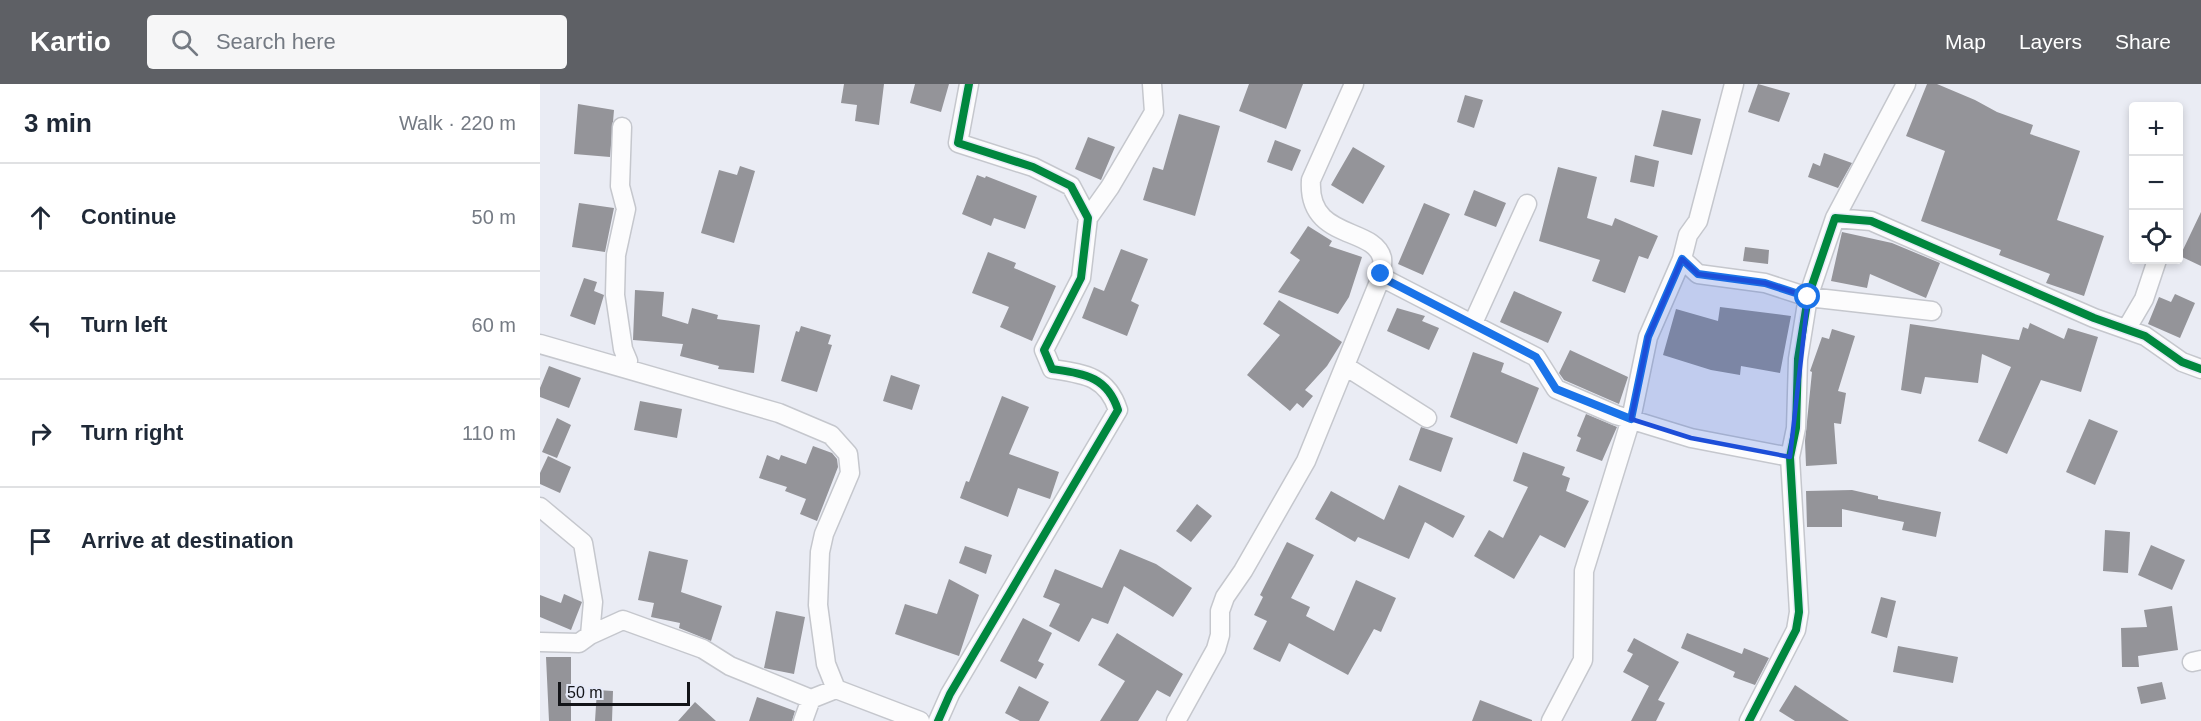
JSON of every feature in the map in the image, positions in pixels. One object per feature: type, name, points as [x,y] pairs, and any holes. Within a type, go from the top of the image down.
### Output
[{"type":"street","points":[[969,84],[958,143],[1033,167],[1071,186],[1089,218]]},
{"type":"street","points":[[938,721],[950,694],[1118,410],[1112,392],[1088,375],[1052,369],[1044,350],[1081,278],[1089,218],[1154,112],[1152,84]]},
{"type":"street","points":[[1176,721],[1216,649],[1220,635],[1220,611],[1225,597],[1292,488],[1346,366],[1381,277],[1382,258],[1376,248],[1320,216],[1310,195],[1311,180],[1354,84]]},
{"type":"street","points":[[1551,721],[1582,660],[1584,571],[1631,419],[1648,337],[1682,259],[1688,235],[1698,221],[1734,84]]},
{"type":"street","points":[[1749,721],[1796,630],[1799,612],[1790,457],[1796,428],[1798,359],[1808,297],[1835,218],[1906,84]]},
{"type":"street","points":[[622,127],[620,186],[626,209],[616,255],[615,296],[623,349],[628,361],[624,367]]},
{"type":"street","points":[[1473,323],[1527,204]]},
{"type":"street","points":[[1835,218],[1871,222],[2094,318],[2145,336],[2182,362],[2201,369]]},
{"type":"street","points":[[1682,259],[1698,274],[1765,283],[1808,297],[1932,311]]},
{"type":"street","points":[[2127,328],[2144,299],[2156,264]]},
{"type":"street","points":[[1381,277],[1536,357],[1556,389],[1631,419],[1702,441],[1790,457]]},
{"type":"street","points":[[540,344],[779,413],[831,435],[848,454],[850,473],[824,534],[820,552],[818,605],[826,664],[836,689]]},
{"type":"street","points":[[1346,366],[1427,418]]},
{"type":"street","points":[[540,507],[583,543],[594,602],[590,635]]},
{"type":"street","points":[[540,642],[579,643],[590,635],[623,620],[703,648],[730,666],[811,699],[836,689],[920,721]]},
{"type":"street","points":[[803,721],[811,699]]},
{"type":"highlighted area","points":[[1682,259],[1698,274],[1765,283],[1808,297],[1790,457],[1691,438],[1631,419],[1648,337]]},
{"type":"building","points":[[844,84],[884,84],[879,125],[855,121],[857,105],[841,103]]},
{"type":"building","points":[[915,84],[949,84],[941,112],[910,103]]},
{"type":"building","points":[[1249,84],[1303,84],[1286,129],[1239,111]]},
{"type":"building","points":[[1758,84],[1790,93],[1779,122],[1748,112]]},
{"type":"building","points":[[1927,84],[1937,84],[1997,112],[2033,125],[2030,134],[2080,151],[2057,220],[2104,236],[2084,296],[2046,283],[2050,274],[1999,255],[2001,250],[1921,221],[1945,151],[1906,136]]},
{"type":"building","points":[[1465,95],[1483,100],[1474,128],[1457,122]]},
{"type":"building","points":[[578,104],[614,110],[610,157],[574,154]]},
{"type":"building","points":[[1662,110],[1701,119],[1692,155],[1653,146]]},
{"type":"building","points":[[1179,114],[1220,126],[1195,216],[1143,200],[1153,167],[1163,170]]},
{"type":"building","points":[[1088,137],[1115,147],[1101,180],[1075,169]]},
{"type":"building","points":[[1275,140],[1301,150],[1292,171],[1267,162]]},
{"type":"building","points":[[1353,147],[1385,166],[1363,204],[1331,185]]},
{"type":"building","points":[[1824,153],[1852,163],[1838,188],[1808,177],[1813,163],[1820,166]]},
{"type":"building","points":[[1635,155],[1659,161],[1654,187],[1630,182]]},
{"type":"building","points":[[740,166],[755,171],[734,243],[701,233],[719,170],[737,175]]},
{"type":"building","points":[[1558,167],[1597,177],[1587,218],[1612,226],[1615,218],[1658,236],[1648,259],[1639,256],[1625,293],[1592,281],[1600,260],[1539,241]]},
{"type":"building","points":[[977,175],[985,178],[986,176],[1037,196],[1025,229],[994,218],[991,226],[962,214]]},
{"type":"building","points":[[1474,190],[1506,203],[1496,227],[1464,215]]},
{"type":"building","points":[[579,203],[614,208],[605,252],[572,247]]},
{"type":"building","points":[[1424,203],[1450,214],[1423,275],[1398,264]]},
{"type":"building","points":[[2201,212],[2201,266],[2183,257],[2183,250]]},
{"type":"building","points":[[1308,226],[1332,241],[1329,246],[1362,257],[1349,297],[1338,314],[1278,292],[1300,260],[1290,253]]},
{"type":"building","points":[[1842,232],[1892,243],[1940,263],[1926,298],[1870,274],[1867,288],[1831,281]]},
{"type":"building","points":[[1745,247],[1769,250],[1768,264],[1743,261]]},
{"type":"building","points":[[1121,249],[1148,259],[1131,301],[1139,305],[1127,336],[1082,318],[1094,287],[1104,291]]},
{"type":"building","points":[[988,252],[1016,263],[1014,268],[1056,286],[1032,341],[1000,327],[1009,307],[972,293]]},
{"type":"building","points":[[584,278],[597,282],[594,291],[604,295],[595,325],[570,316]]},
{"type":"building","points":[[635,290],[664,292],[662,316],[688,324],[692,308],[718,315],[717,319],[760,325],[754,373],[718,369],[719,366],[680,356],[683,344],[633,340]]},
{"type":"building","points":[[1514,291],[1562,312],[1548,343],[1500,322]]},
{"type":"building","points":[[2175,294],[2195,303],[2180,338],[2148,324],[2159,297],[2171,302]]},
{"type":"building","points":[[1279,300],[1342,342],[1327,366],[1305,390],[1313,396],[1303,408],[1297,403],[1290,411],[1247,375],[1280,335],[1263,324]]},
{"type":"building","points":[[1720,307],[1791,316],[1780,373],[1741,366],[1740,375],[1711,370],[1663,355],[1676,309],[1718,321]]},
{"type":"building","points":[[1397,308],[1425,316],[1422,321],[1439,328],[1429,350],[1387,331]]},
{"type":"building","points":[[2030,323],[2064,339],[2068,328],[2098,337],[2081,392],[2041,380],[2007,454],[1978,441],[2011,367],[1982,354],[1978,383],[1925,377],[1921,394],[1901,390],[1910,324],[2019,340],[2023,327],[2028,329]]},
{"type":"building","points":[[801,326],[831,335],[828,344],[832,345],[817,392],[781,381],[796,331],[799,332]]},
{"type":"building","points":[[1832,329],[1855,336],[1838,391],[1846,393],[1841,424],[1834,423],[1837,464],[1806,466],[1805,441],[1812,372],[1810,371],[1822,337],[1829,339]]},
{"type":"building","points":[[1570,350],[1628,377],[1619,404],[1564,380],[1559,373]]},
{"type":"building","points":[[1473,352],[1504,363],[1501,372],[1539,388],[1517,444],[1450,417]]},
{"type":"building","points":[[549,366],[581,378],[569,408],[540,397],[540,388]]},
{"type":"building","points":[[891,375],[920,385],[912,410],[883,401]]},
{"type":"building","points":[[1002,396],[1029,407],[1009,454],[1059,472],[1050,499],[1018,488],[1008,517],[960,498],[966,481],[969,482]]},
{"type":"building","points":[[640,401],[682,409],[677,438],[634,430]]},
{"type":"building","points":[[1586,414],[1617,427],[1602,461],[1576,451],[1581,438],[1577,436]]},
{"type":"building","points":[[557,418],[571,425],[557,458],[542,452]]},
{"type":"building","points":[[2089,419],[2118,431],[2095,485],[2066,472]]},
{"type":"building","points":[[1421,427],[1453,438],[1441,472],[1409,460]]},
{"type":"building","points":[[813,446],[832,453],[837,459],[838,467],[817,521],[800,514],[806,499],[785,491],[787,487],[759,478],[767,455],[779,460],[781,455],[806,464]]},
{"type":"building","points":[[1523,452],[1565,467],[1562,475],[1570,478],[1566,491],[1589,501],[1565,548],[1540,535],[1514,579],[1474,556],[1489,530],[1503,538],[1528,487],[1513,481]]},
{"type":"building","points":[[548,456],[571,467],[560,493],[540,484],[540,473]]},
{"type":"building","points":[[1399,485],[1465,516],[1453,538],[1425,522],[1409,559],[1358,537],[1355,542],[1315,519],[1331,491],[1384,520]]},
{"type":"building","points":[[1852,490],[1878,496],[1878,499],[1941,512],[1936,537],[1902,530],[1904,522],[1842,509],[1842,527],[1807,527],[1806,491]]},
{"type":"building","points":[[1197,504],[1212,516],[1191,542],[1176,531]]},
{"type":"building","points":[[2105,530],[2130,532],[2128,573],[2103,571]]},
{"type":"building","points":[[1287,542],[1314,555],[1291,598],[1310,607],[1306,616],[1334,631],[1356,580],[1396,598],[1381,632],[1374,629],[1348,675],[1289,643],[1280,662],[1253,649],[1267,621],[1254,615],[1263,597],[1260,595]]},
{"type":"building","points":[[2151,545],[2185,560],[2172,590],[2138,575]]},
{"type":"building","points":[[965,546],[992,555],[986,574],[959,563]]},
{"type":"building","points":[[1120,549],[1156,564],[1192,588],[1173,617],[1124,586],[1108,624],[1092,618],[1079,642],[1049,626],[1060,604],[1043,597],[1055,569],[1102,588]]},
{"type":"building","points":[[649,551],[688,560],[681,592],[722,606],[711,641],[679,628],[680,623],[651,617],[654,603],[638,600]]},
{"type":"building","points":[[949,579],[979,595],[959,656],[895,634],[905,604],[937,614]]},
{"type":"building","points":[[564,594],[582,602],[571,630],[540,617],[540,595],[561,603]]},
{"type":"building","points":[[1881,597],[1896,601],[1887,638],[1871,633]]},
{"type":"building","points":[[2172,606],[2178,650],[2138,656],[2139,667],[2122,667],[2121,628],[2147,627],[2144,610]]},
{"type":"building","points":[[776,611],[805,617],[794,674],[764,668]]},
{"type":"building","points":[[1023,618],[1052,633],[1038,661],[1044,664],[1036,679],[1000,661]]},
{"type":"building","points":[[1117,633],[1183,674],[1170,697],[1157,690],[1138,721],[1100,721],[1125,681],[1098,665]]},
{"type":"building","points":[[1687,633],[1742,654],[1744,648],[1769,658],[1755,685],[1733,677],[1735,672],[1681,648]]},
{"type":"building","points":[[1634,638],[1679,662],[1658,700],[1665,703],[1656,721],[1631,721],[1649,686],[1623,672],[1633,654],[1627,651]]},
{"type":"building","points":[[1898,646],[1958,657],[1953,683],[1893,672]]},
{"type":"building","points":[[546,657],[571,657],[571,721],[549,721]]},
{"type":"building","points":[[2162,682],[2166,699],[2141,704],[2137,687]]},
{"type":"building","points":[[1795,685],[1849,721],[1795,721],[1779,711]]},
{"type":"building","points":[[1019,686],[1049,702],[1039,721],[1020,721],[1005,713]]},
{"type":"building","points":[[597,690],[613,691],[612,721],[595,721]]},
{"type":"building","points":[[757,697],[795,711],[792,721],[749,721]]},
{"type":"building","points":[[1480,700],[1532,720],[1532,721],[1472,721]]},
{"type":"building","points":[[695,702],[716,721],[678,721]]},
{"type":"cycle path","points":[[938,721],[950,694],[1118,410],[1108,390],[1101,383],[1084,375],[1052,369],[1044,350],[1081,278],[1088,218],[1071,186],[1033,167],[958,143],[969,84]]},
{"type":"cycle path","points":[[1749,721],[1796,630],[1799,612],[1790,457],[1796,428],[1798,359],[1808,297],[1835,218],[1871,221],[2094,318],[2145,336],[2182,362],[2201,369]]},
{"type":"route","points":[[1381,274],[1381,277],[1536,357],[1556,389],[1616,415],[1631,419],[1648,337],[1682,259],[1698,274],[1765,283],[1808,297]]}]
